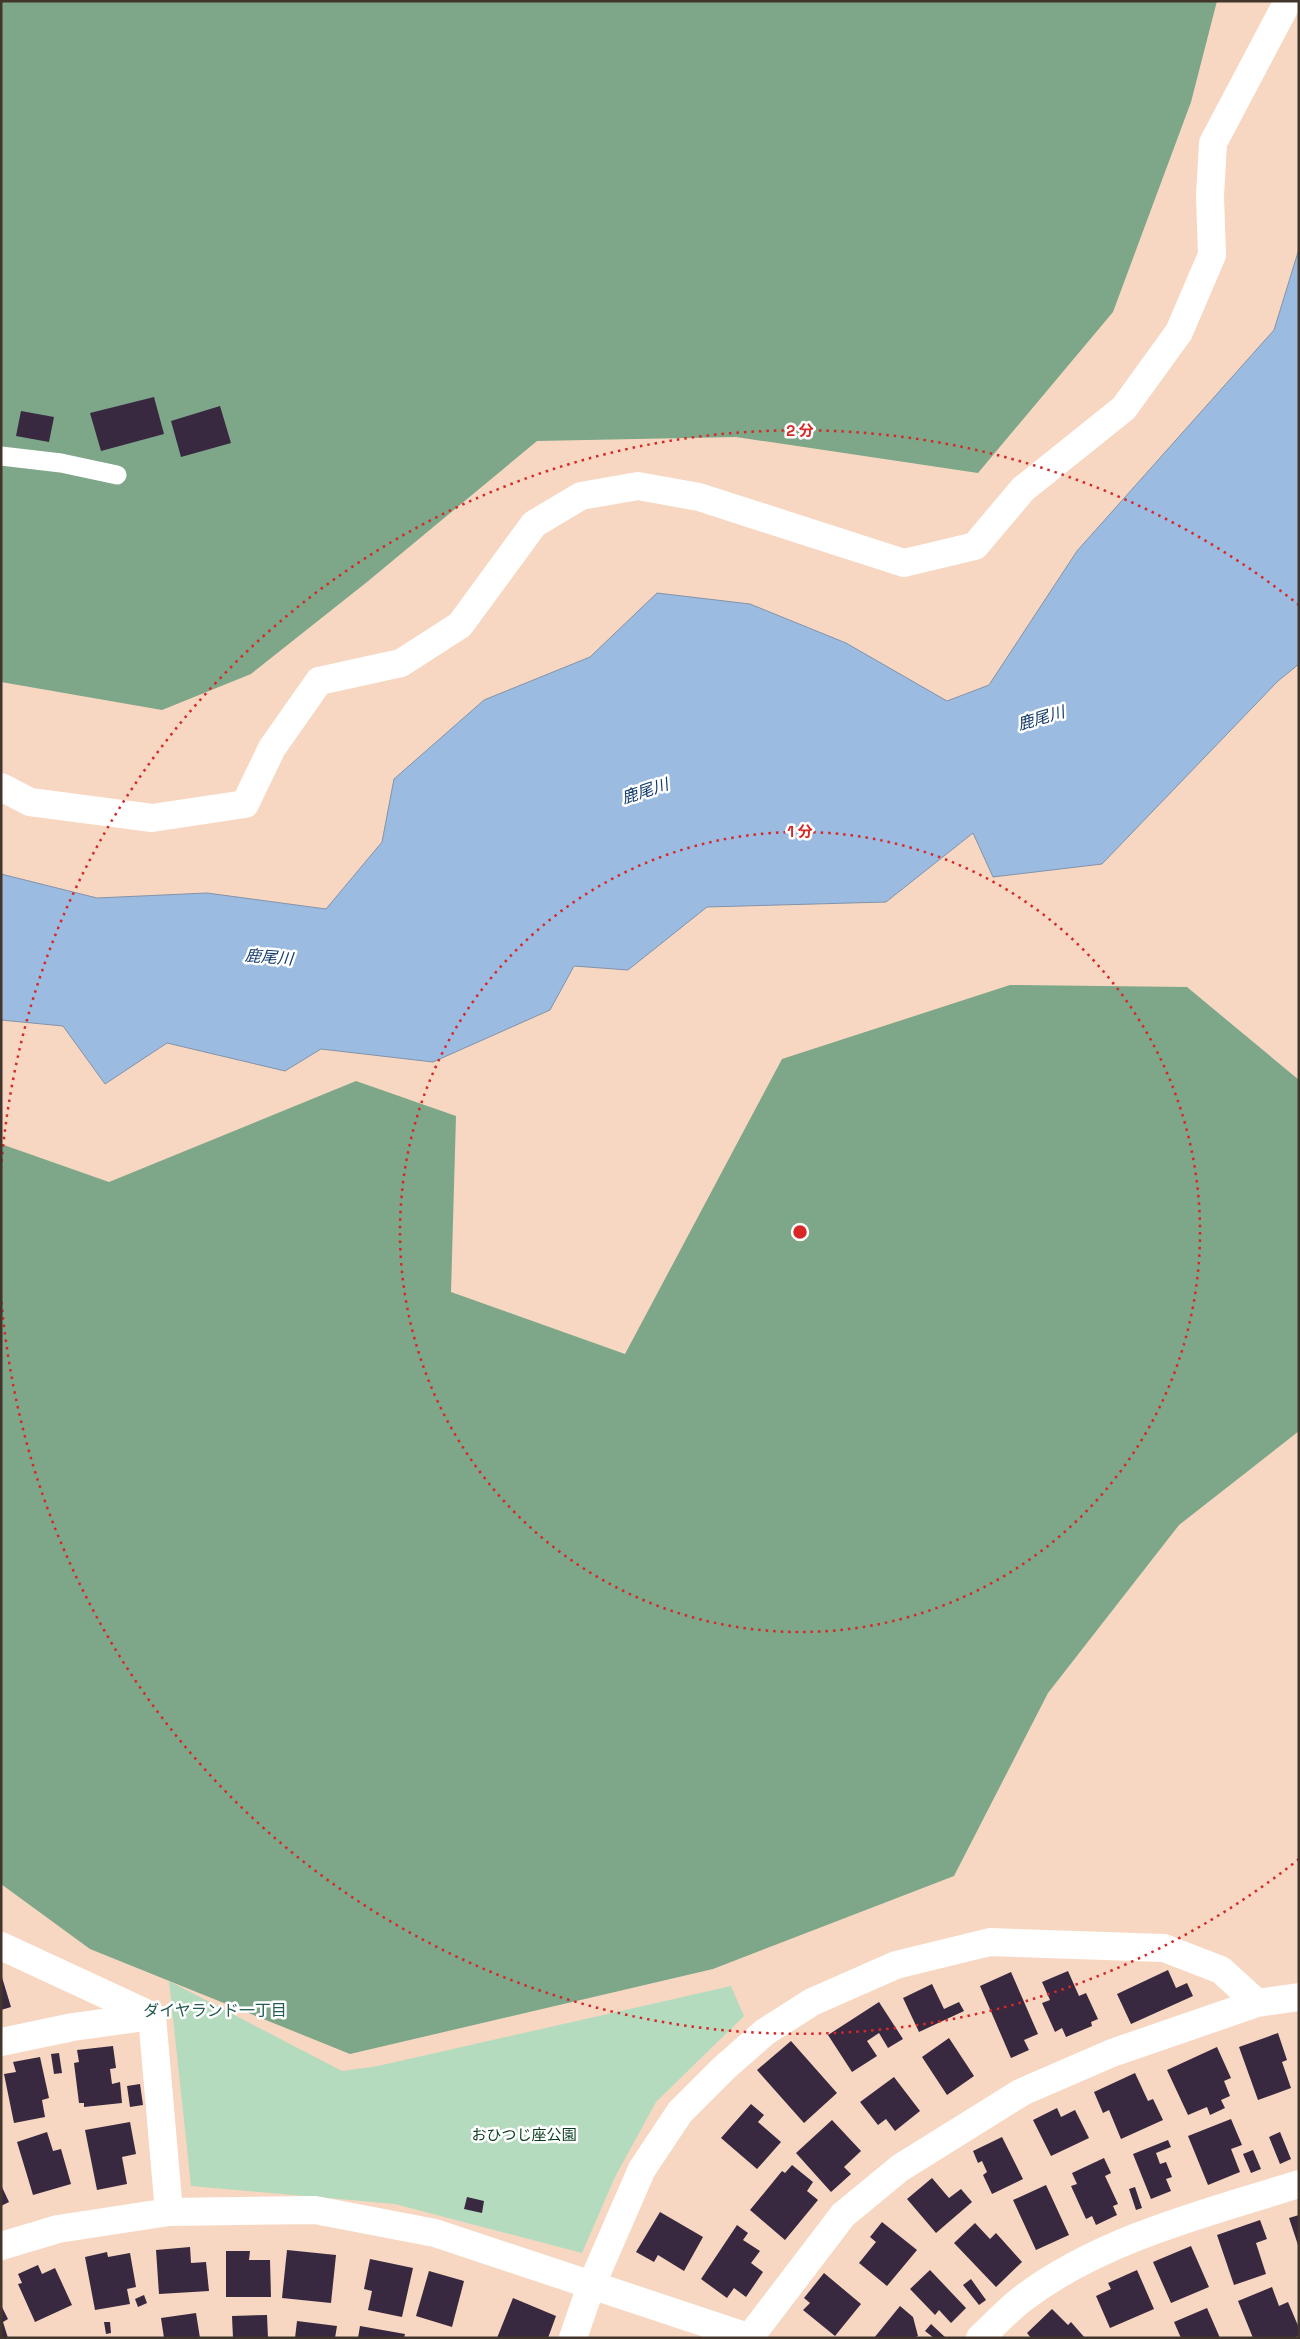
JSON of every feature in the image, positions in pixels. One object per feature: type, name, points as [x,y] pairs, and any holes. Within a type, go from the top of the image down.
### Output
[{"type":"street","points":[[1,787],[30,802],[152,818],[245,804],[272,748],[319,681],[401,663],[460,625],[534,524],[581,496],[638,486],[699,497],[904,563],[975,546],[1023,490],[1124,408],[1179,332],[1212,256],[1210,196],[1213,144],[1288,1]]},
{"type":"street","points":[[573,2338],[591,2286],[642,2169],[680,2112],[724,2068],[765,2032],[812,2002],[896,1965],[990,1942],[1164,1948],[1221,1970],[1257,2003]]},
{"type":"street","points":[[1,1946],[152,2016]]},
{"type":"street","points":[[1,2246],[58,2229],[169,2212],[315,2210],[435,2234],[750,2338],[844,2215],[900,2168],[1022,2092],[1112,2053],[1257,2003],[1299,1997]]},
{"type":"street","points":[[1,2042],[73,2027],[152,2016]]},
{"type":"street","points":[[152,2016],[169,2212]]},
{"type":"street","points":[[980,2338],[1022,2299],[1070,2268],[1154,2230],[1299,2184]]},
{"type":"lane","points":[[1,456],[61,463],[117,475]]},
{"type":"green space","points":[[1,1],[1217,1],[1191,102],[1113,312],[978,473],[736,437],[537,441],[367,582],[251,674],[162,710],[1,682]]},
{"type":"green space","points":[[1010,985],[1187,987],[1299,1080],[1299,1431],[1179,1525],[1048,1693],[954,1876],[713,1969],[350,2054],[90,1949],[1,1884],[1,1144],[109,1182],[356,1081],[456,1116],[451,1292],[625,1354],[782,1059]]},
{"type":"green space","name":"おひつじ座公園","points":[[169,1981],[342,2071],[378,2066],[731,1986],[744,2016],[656,2102],[615,2177],[582,2253],[395,2204],[191,2186]]},
{"type":"water","name":"鹿尾川","points":[[1299,249],[1299,664],[1278,681],[1102,864],[993,877],[973,833],[886,902],[707,907],[628,970],[574,966],[550,1010],[433,1062],[321,1049],[285,1071],[167,1043],[105,1084],[63,1026],[1,1020],[1,874],[97,898],[207,893],[326,909],[382,842],[394,779],[484,700],[590,657],[657,593],[750,604],[846,643],[947,701],[989,685],[1077,551],[1274,330]]},
{"type":"building","points":[[154,397],[164,434],[101,451],[90,413]]},
{"type":"building","points":[[220,406],[231,443],[181,457],[171,421]]},
{"type":"building","points":[[21,411],[54,417],[49,442],[16,436]]},
{"type":"building","points":[[1168,1970],[1176,1988],[1187,1983],[1193,1996],[1131,2024],[1117,1994]]},
{"type":"building","points":[[1068,1971],[1079,1996],[1086,1993],[1098,2019],[1091,2022],[1092,2026],[1066,2037],[1062,2028],[1055,2032],[1042,2003],[1050,2000],[1042,1982]]},
{"type":"building","points":[[1011,1972],[1038,2034],[1024,2040],[1029,2050],[1011,2058],[980,1986]]},
{"type":"building","points":[[1,1974],[11,2007],[1,2010]]},
{"type":"building","points":[[932,1984],[944,2009],[959,2002],[964,2011],[919,2032],[903,1998]]},
{"type":"building","points":[[879,2002],[903,2039],[888,2048],[879,2033],[867,2041],[877,2056],[852,2072],[828,2035]]},
{"type":"building","points":[[1278,2033],[1287,2060],[1282,2062],[1291,2088],[1258,2100],[1239,2047]]},
{"type":"building","points":[[949,2038],[974,2076],[947,2095],[922,2057]]},
{"type":"building","points":[[791,2041],[837,2093],[804,2123],[757,2070]]},
{"type":"building","points":[[113,2046],[116,2068],[110,2069],[112,2084],[120,2082],[122,2103],[84,2107],[84,2103],[79,2103],[74,2063],[79,2062],[77,2050]]},
{"type":"building","points":[[1217,2047],[1231,2078],[1224,2081],[1230,2096],[1221,2100],[1225,2108],[1210,2115],[1207,2107],[1188,2115],[1167,2070]]},
{"type":"building","points":[[59,2053],[62,2073],[54,2074],[51,2054]]},
{"type":"building","points":[[40,2057],[49,2098],[42,2100],[45,2117],[14,2123],[4,2074],[16,2072],[13,2062]]},
{"type":"building","points":[[1135,2073],[1148,2101],[1153,2099],[1163,2120],[1121,2139],[1109,2110],[1103,2113],[1094,2092]]},
{"type":"building","points":[[894,2077],[920,2111],[895,2131],[886,2119],[878,2125],[860,2102]]},
{"type":"building","points":[[140,2084],[143,2105],[130,2107],[127,2086]]},
{"type":"building","points":[[751,2104],[764,2115],[758,2122],[781,2142],[757,2169],[721,2138]]},
{"type":"building","points":[[1057,2108],[1061,2117],[1075,2110],[1089,2138],[1051,2156],[1033,2120]]},
{"type":"building","points":[[1231,2119],[1242,2145],[1231,2149],[1240,2172],[1208,2185],[1188,2136]]},
{"type":"building","points":[[832,2120],[861,2151],[844,2167],[851,2174],[831,2192],[796,2153]]},
{"type":"building","points":[[130,2122],[136,2154],[122,2157],[127,2184],[97,2190],[85,2130]]},
{"type":"building","points":[[47,2132],[53,2151],[61,2149],[71,2184],[33,2195],[17,2142]]},
{"type":"building","points":[[1280,2132],[1291,2159],[1280,2164],[1269,2137]]},
{"type":"building","points":[[1002,2137],[1023,2179],[992,2194],[983,2175],[987,2172],[982,2161],[978,2163],[973,2151]]},
{"type":"building","points":[[1168,2140],[1171,2147],[1156,2153],[1160,2164],[1166,2162],[1172,2177],[1166,2179],[1171,2191],[1151,2199],[1133,2154]]},
{"type":"building","points":[[1253,2150],[1261,2169],[1251,2173],[1243,2154]]},
{"type":"building","points":[[1104,2158],[1111,2173],[1105,2176],[1118,2204],[1113,2206],[1117,2215],[1096,2225],[1092,2216],[1086,2219],[1071,2186],[1077,2184],[1072,2173]]},
{"type":"building","points":[[792,2165],[813,2182],[807,2191],[818,2200],[785,2240],[750,2210],[782,2171],[785,2173]]},
{"type":"building","points":[[932,2178],[949,2198],[961,2189],[972,2202],[936,2233],[907,2199]]},
{"type":"building","points":[[1,2185],[9,2202],[1,2206]]},
{"type":"building","points":[[1046,2185],[1069,2235],[1036,2250],[1013,2200]]},
{"type":"building","points":[[1135,2187],[1142,2208],[1136,2210],[1129,2189]]},
{"type":"building","points":[[467,2197],[484,2201],[482,2213],[464,2209]]},
{"type":"building","points":[[660,2212],[703,2237],[684,2271],[658,2255],[654,2262],[636,2252]]},
{"type":"building","points":[[1299,2215],[1299,2245],[1298,2245],[1289,2218]]},
{"type":"building","points":[[1260,2220],[1267,2239],[1256,2243],[1266,2274],[1234,2285],[1217,2235]]},
{"type":"building","points":[[882,2222],[917,2250],[887,2286],[859,2263],[876,2242],[870,2237]]},
{"type":"building","points":[[975,2223],[990,2239],[996,2233],[1022,2262],[996,2287],[954,2243]]},
{"type":"building","points":[[737,2225],[748,2233],[743,2240],[760,2251],[751,2263],[763,2272],[746,2297],[734,2288],[727,2298],[701,2279]]},
{"type":"building","points":[[1191,2246],[1209,2287],[1171,2303],[1153,2262]]},
{"type":"building","points":[[190,2247],[191,2263],[206,2262],[209,2291],[159,2294],[156,2250]]},
{"type":"building","points":[[287,2250],[336,2255],[331,2303],[282,2298]]},
{"type":"building","points":[[226,2251],[250,2251],[249,2260],[270,2260],[271,2297],[226,2297]]},
{"type":"building","points":[[107,2252],[108,2257],[130,2253],[136,2287],[127,2289],[130,2304],[95,2310],[85,2257]]},
{"type":"building","points":[[370,2259],[413,2268],[402,2317],[368,2310],[372,2291],[364,2289]]},
{"type":"building","points":[[38,2265],[42,2274],[55,2268],[72,2305],[35,2322],[18,2284],[22,2283],[18,2274]]},
{"type":"building","points":[[930,2270],[966,2308],[951,2323],[939,2310],[935,2315],[910,2289]]},
{"type":"building","points":[[1137,2270],[1154,2309],[1110,2328],[1096,2296],[1111,2289],[1108,2283]]},
{"type":"building","points":[[429,2271],[464,2281],[452,2327],[416,2316]]},
{"type":"building","points":[[824,2273],[861,2304],[835,2336],[803,2310],[810,2303],[804,2298]]},
{"type":"building","points":[[971,2279],[986,2300],[979,2305],[963,2285]]},
{"type":"building","points":[[1272,2287],[1279,2306],[1288,2302],[1299,2328],[1299,2336],[1293,2338],[1253,2338],[1238,2301]]},
{"type":"building","points":[[144,2295],[147,2303],[138,2307],[135,2299]]},
{"type":"building","points":[[513,2298],[556,2316],[548,2338],[497,2338]]},
{"type":"building","points":[[1,2305],[8,2319],[3,2322],[8,2338],[1,2338]]},
{"type":"building","points":[[900,2306],[913,2317],[918,2336],[914,2338],[874,2338]]},
{"type":"building","points":[[1207,2308],[1220,2338],[1181,2338],[1174,2322]]},
{"type":"building","points":[[1052,2309],[1068,2325],[1071,2322],[1085,2338],[1031,2338],[1027,2333]]},
{"type":"building","points":[[196,2313],[200,2338],[164,2338],[161,2318]]},
{"type":"building","points":[[267,2315],[268,2338],[233,2338],[232,2316]]},
{"type":"building","points":[[297,2321],[337,2326],[335,2338],[295,2338]]},
{"type":"building","points":[[104,2322],[110,2322],[111,2333],[106,2334]]},
{"type":"building","points":[[931,2324],[946,2338],[934,2338],[925,2331]]},
{"type":"building","points":[[360,2326],[405,2334],[404,2338],[358,2338]]},
{"type":"district","name":"ダイヤランド一丁目","points":[[215,2010]]}]
